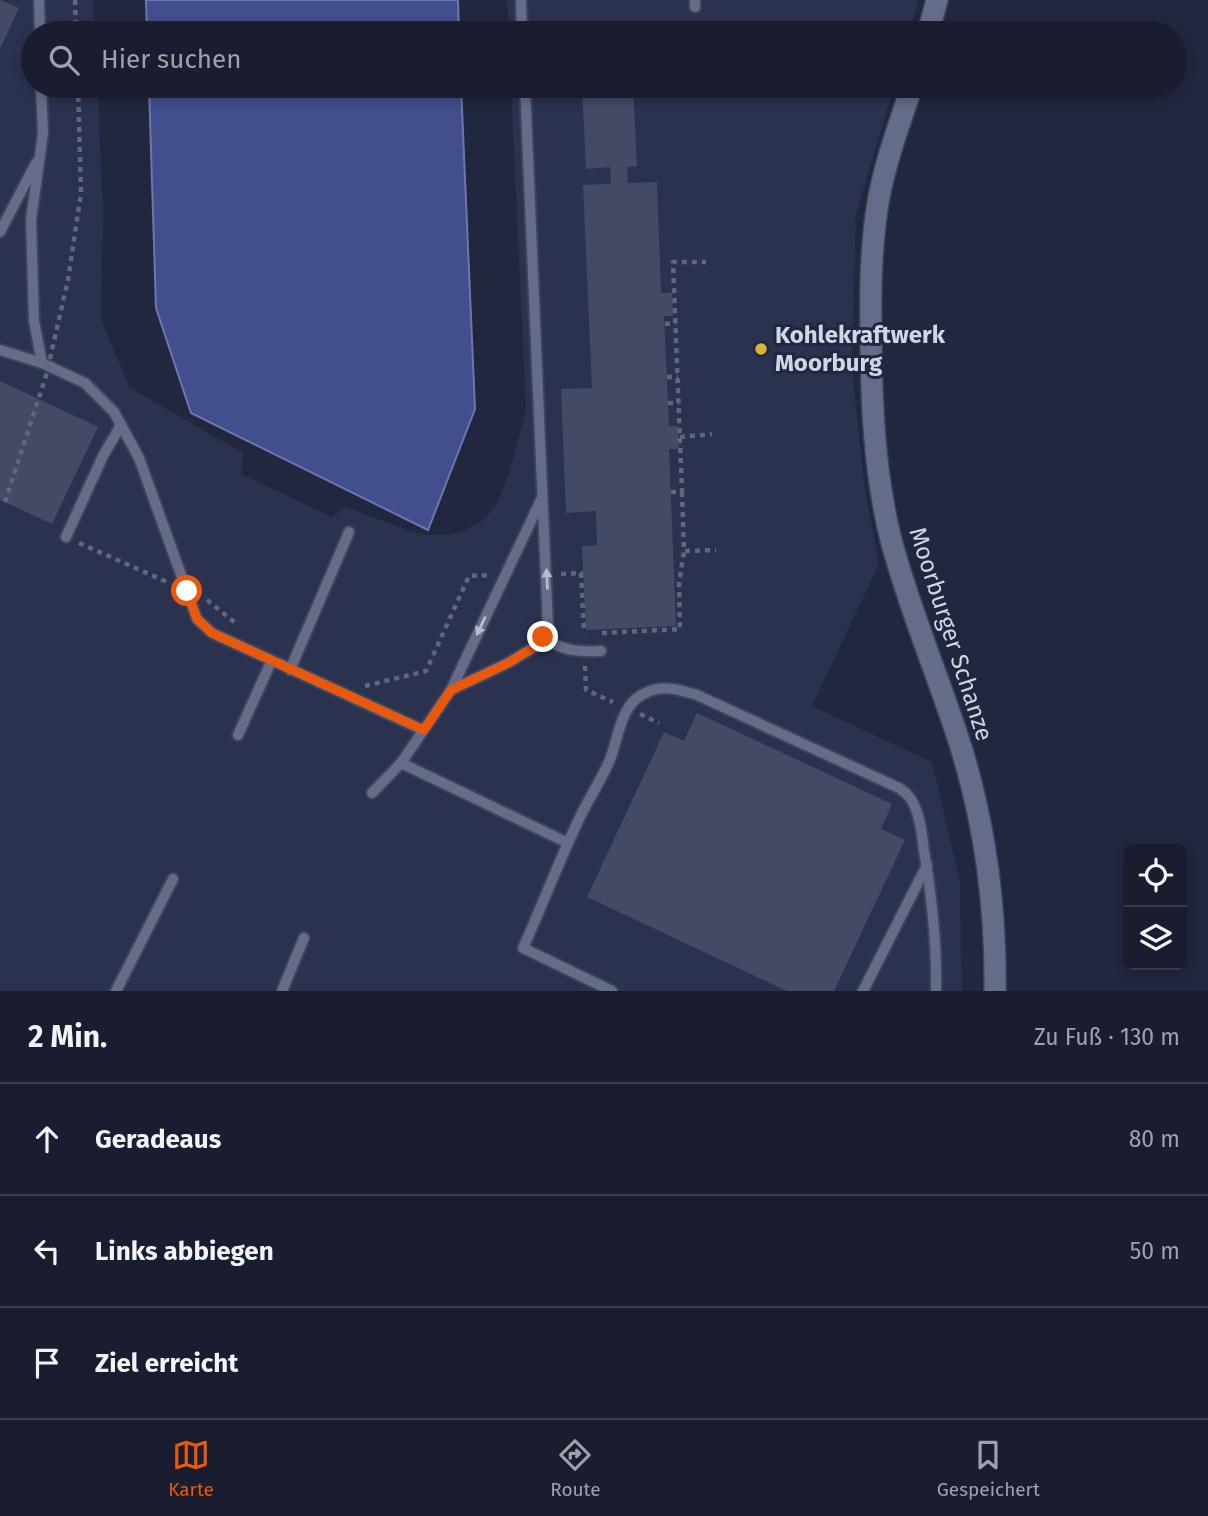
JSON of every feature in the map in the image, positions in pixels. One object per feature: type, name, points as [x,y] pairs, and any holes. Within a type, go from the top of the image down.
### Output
[{"type":"street","points":[[931,21],[937,0]]},
{"type":"street","name":"Moorburger Schanze","points":[[908,98],[879,197],[870,270],[871,373],[877,456],[891,537],[901,574],[959,741],[974,796],[987,855],[995,991]]},
{"type":"lane","points":[[39,0],[40,21]]},
{"type":"lane","points":[[521,0],[522,21]]},
{"type":"lane","points":[[41,363],[34,321],[31,220],[43,133],[42,98]]},
{"type":"lane","points":[[451,690],[508,663],[536,646],[548,627],[525,98]]},
{"type":"lane","points":[[0,232],[40,156]]},
{"type":"lane","points":[[0,350],[41,363],[85,383],[102,397],[139,458],[197,619],[212,633],[424,730]]},
{"type":"lane","points":[[66,537],[103,456],[121,425]]},
{"type":"lane","points":[[372,793],[401,763],[451,690],[542,498]]},
{"type":"lane","points":[[290,670],[349,532]]},
{"type":"lane","points":[[543,637],[559,648],[601,651]]},
{"type":"lane","points":[[239,734],[271,662]]},
{"type":"lane","points":[[612,991],[523,948],[568,844],[609,763],[628,709],[646,693],[656,688],[671,687],[697,695],[899,788],[912,801],[920,825],[927,865],[937,945],[936,991]]},
{"type":"lane","points":[[401,763],[568,844]]},
{"type":"lane","points":[[863,991],[927,865]]},
{"type":"lane","points":[[117,991],[173,879]]},
{"type":"lane","points":[[282,991],[304,938]]},
{"type":"path","points":[[75,0],[76,21]]},
{"type":"path","points":[[5,502],[46,376],[68,280],[80,193],[78,98]]},
{"type":"path","points":[[584,633],[680,629],[679,584],[684,551],[673,262],[705,262]]},
{"type":"path","points":[[665,324],[676,323]]},
{"type":"path","points":[[667,377],[678,377]]},
{"type":"path","points":[[668,403],[679,403]]},
{"type":"path","points":[[680,437],[712,434]]},
{"type":"path","points":[[671,492],[682,492]]},
{"type":"path","points":[[66,537],[210,601],[243,629]]},
{"type":"path","points":[[684,551],[716,550]]},
{"type":"path","points":[[547,574],[580,573],[586,690],[659,723]]},
{"type":"path","points":[[362,687],[426,671],[469,576],[505,575]]},
{"type":"shaded area","name":"Kohlekraftwerk Moorburg","points":[[0,0],[93,0],[94,21],[21,21],[21,98],[98,98],[103,207],[101,319],[130,388],[243,453],[241,474],[332,517],[345,507],[428,535],[450,535],[479,523],[489,514],[498,502],[509,473],[526,410],[512,98],[890,98],[856,215],[852,368],[864,483],[879,564],[812,706],[932,762],[960,882],[962,991],[0,991]]},
{"type":"shaded area","points":[[507,0],[919,0],[913,21],[508,21]]},
{"type":"water","points":[[146,0],[458,0],[459,21],[147,21]]},
{"type":"water","points":[[149,98],[462,98],[475,409],[428,530],[191,413],[156,308]]},
{"type":"building","points":[[0,0],[19,8],[0,49]]},
{"type":"building","points":[[583,98],[634,98],[637,166],[627,167],[628,183],[657,182],[661,293],[672,293],[673,316],[664,316],[669,426],[678,426],[679,449],[669,449],[676,626],[586,630],[582,546],[597,545],[596,511],[566,513],[561,389],[592,388],[583,185],[611,184],[610,167],[586,169]]},
{"type":"building","points":[[0,381],[98,427],[52,524],[0,500]]},
{"type":"building","points":[[697,713],[892,804],[881,829],[905,840],[834,991],[787,991],[587,897],[664,732],[684,741]]},
{"type":"place","name":"Kohlekraftwerk Moorburg","points":[[761,349]]},
{"type":"route","points":[[187,591],[197,619],[212,633],[424,730],[451,690],[508,663],[536,646],[543,637]]}]
